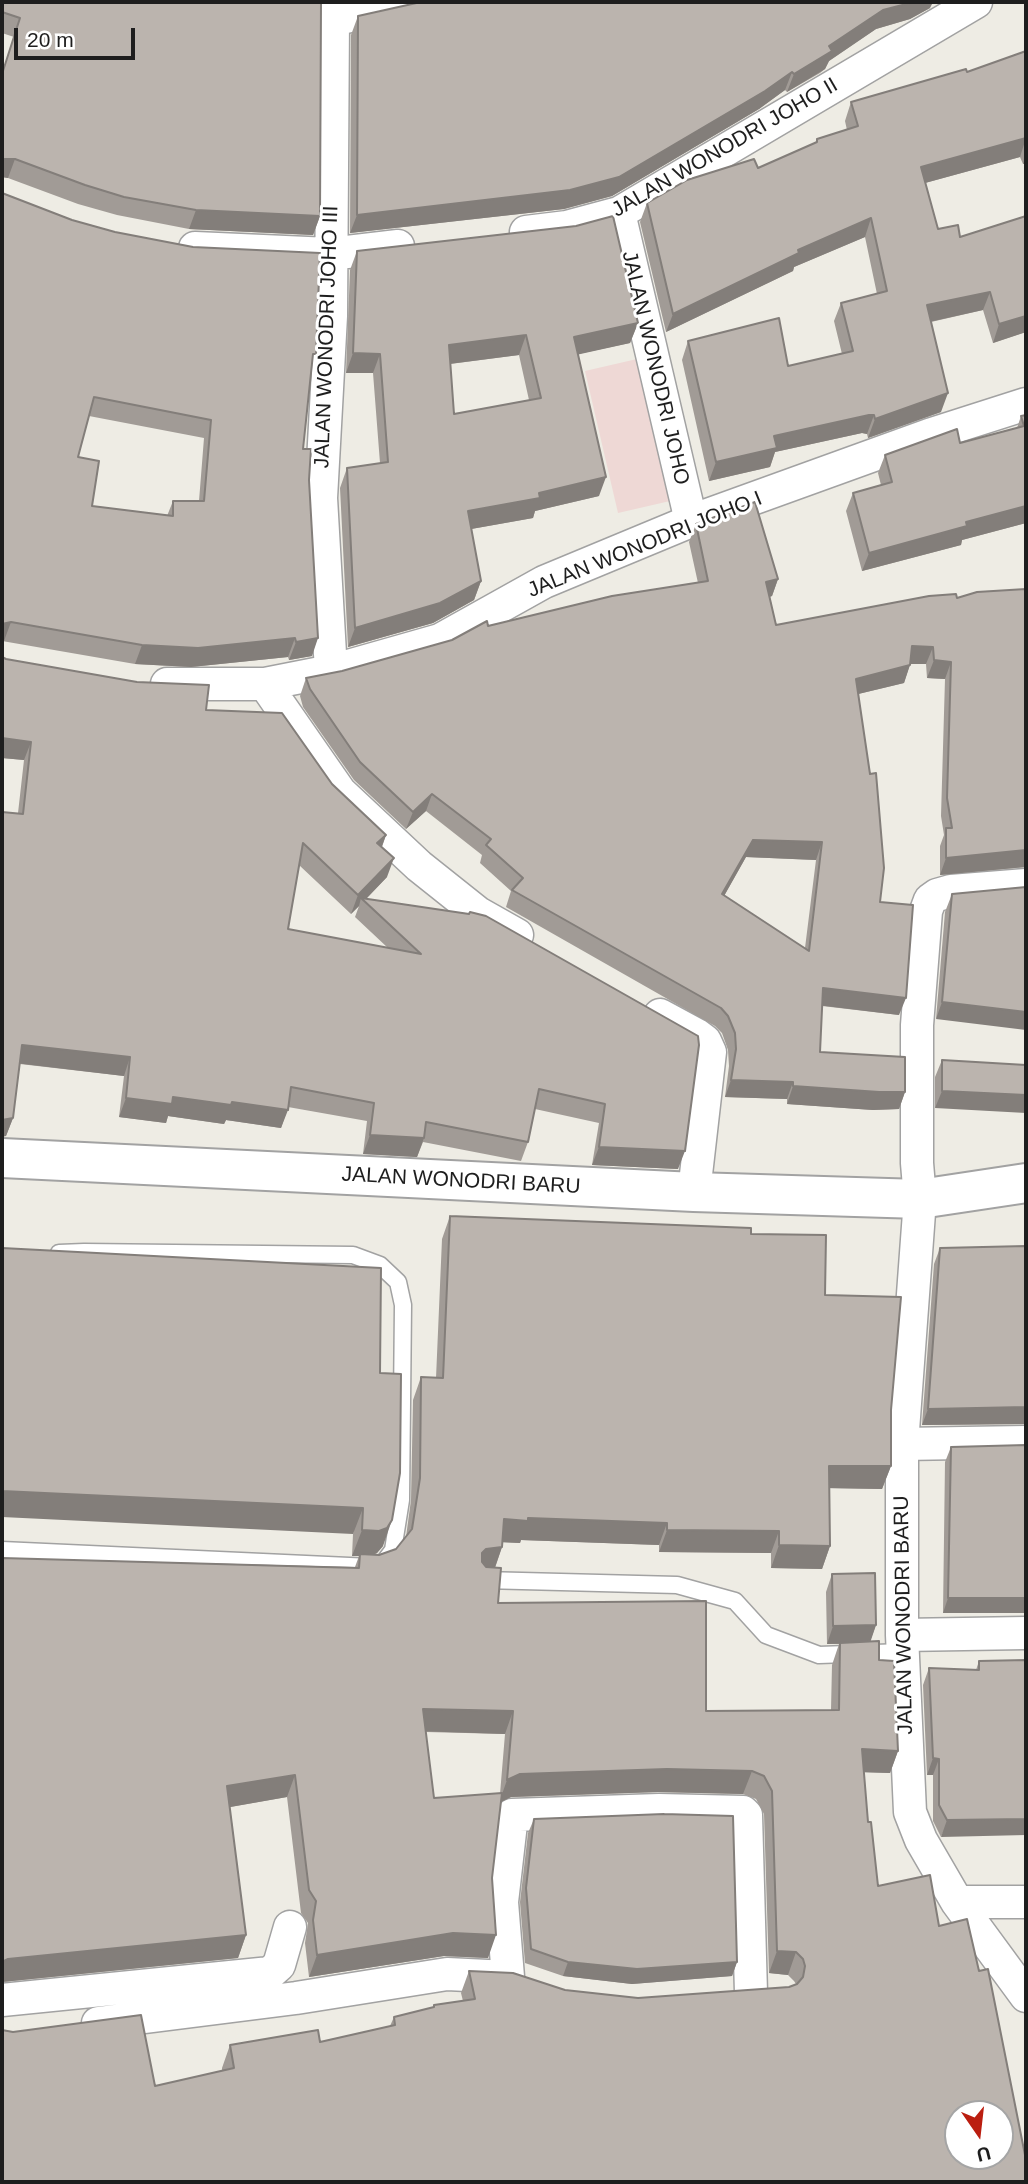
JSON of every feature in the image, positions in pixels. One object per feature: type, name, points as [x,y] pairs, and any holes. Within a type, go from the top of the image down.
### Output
[{"type":"street","points":[[332,11],[412,2]]},
{"type":"street","name":"JALAN WONODRI JOHO II","points":[[501,234],[567,227],[619,214],[976,2]]},
{"type":"street","name":"JALAN WONODRI JOHO III","points":[[331,671],[321,498],[331,316],[332,11]]},
{"type":"street","name":"JALAN WONODRI JOHO","points":[[619,214],[691,522]]},
{"type":"street","points":[[163,243],[187,247],[330,254],[423,243]]},
{"type":"street","name":"JALAN WONODRI JOHO I","points":[[133,682],[191,685],[265,684],[331,671],[440,640],[544,582],[691,522],[929,435],[1026,404]]},
{"type":"street","points":[[265,684],[340,792],[419,866],[478,913],[547,952]]},
{"type":"street","points":[[920,1199],[917,1163],[917,1025],[926,911],[930,900],[951,891],[1026,885]]},
{"type":"street","points":[[640,1003],[697,1035],[705,1041],[710,1052],[694,1192]]},
{"type":"street","name":"JALAN WONODRI BARU","points":[[2,1158],[694,1192],[920,1199],[1026,1183]]},
{"type":"street","name":"JALAN WONODRI BARU","points":[[920,1199],[902,1444],[902,1644],[910,1811],[921,1840],[957,1902],[1026,1996]]},
{"type":"street","points":[[902,1444],[1026,1442]]},
{"type":"street","points":[[902,1644],[1026,1633]]},
{"type":"street","points":[[69,2027],[296,1998],[447,1975],[521,1981],[502,1902],[512,1815],[659,1810],[743,1812],[746,1815],[752,1993]]},
{"type":"street","points":[[957,1902],[1026,1902]]},
{"type":"street","points":[[2,2000],[270,1973],[279,1965],[290,1927]]},
{"type":"lane","points":[[2,1550],[371,1567],[384,1562],[393,1550],[401,1500],[404,1305],[398,1282],[380,1265],[353,1255],[97,1252],[43,1254]]},
{"type":"lane","points":[[483,1580],[677,1586],[734,1601],[766,1635],[819,1655],[902,1644]]},
{"type":"shaded area","points":[[637,359],[670,501],[618,513],[585,371]]},
{"type":"building","points":[[2,2],[321,2],[320,216],[196,210],[124,197],[15,159],[2,160],[2,74],[20,18],[2,12]]},
{"type":"building","points":[[421,2],[914,2],[883,10],[829,46],[832,51],[794,74],[792,72],[765,91],[619,177],[570,190],[357,215],[358,16]]},
{"type":"building","points":[[1026,51],[1026,138],[921,167],[938,229],[958,225],[960,237],[1026,216],[1026,316],[999,324],[990,292],[927,305],[948,393],[875,419],[874,415],[869,415],[774,436],[777,448],[716,462],[688,341],[779,318],[788,366],[853,351],[841,303],[887,291],[871,218],[798,250],[799,253],[673,314],[647,203],[687,180],[754,159],[758,168],[817,142],[817,139],[858,126],[851,102],[966,69],[967,72]]},
{"type":"building","points":[[2,193],[72,220],[115,232],[193,247],[320,253],[316,354],[313,354],[303,449],[311,449],[309,480],[318,638],[296,642],[295,638],[198,648],[142,645],[11,622],[2,624]],"holes":[[[94,397],[211,420],[204,501],[173,501],[173,516],[92,506],[99,461],[78,457]]]},
{"type":"building","points":[[613,216],[638,323],[574,337],[606,477],[539,493],[540,498],[468,511],[481,581],[440,603],[355,628],[347,468],[388,462],[380,354],[353,353],[357,251],[576,226]],"holes":[[[526,335],[541,398],[454,414],[449,345]]]},
{"type":"building","points":[[1026,415],[1026,506],[966,522],[967,526],[869,553],[853,493],[892,482],[885,455],[957,429],[960,443],[1024,426],[1021,416]]},
{"type":"building","points":[[755,502],[778,579],[766,582],[776,625],[929,596],[956,594],[957,598],[977,592],[1026,589],[1026,850],[946,858],[946,828],[952,828],[947,798],[951,662],[934,660],[933,647],[912,646],[910,665],[856,679],[870,774],[876,773],[884,868],[880,902],[913,905],[906,998],[823,988],[820,1052],[905,1057],[905,1092],[793,1086],[793,1082],[731,1080],[736,1049],[735,1033],[728,1016],[721,1008],[512,890],[523,878],[486,845],[491,839],[432,794],[413,812],[360,762],[310,689],[306,678],[342,671],[452,640],[487,621],[488,626],[612,596],[708,581],[696,524]],"holes":[[[753,840],[822,842],[809,951],[722,894]]]},
{"type":"building","points":[[2,657],[137,682],[209,685],[206,710],[282,713],[332,784],[386,835],[377,843],[394,858],[358,895],[303,843],[288,929],[421,954],[361,898],[486,916],[698,1036],[685,1151],[599,1147],[605,1104],[539,1089],[528,1142],[426,1122],[424,1138],[370,1135],[374,1103],[291,1087],[288,1110],[173,1097],[172,1104],[126,1098],[130,1057],[22,1045],[13,1118],[2,1120],[2,812],[23,814],[31,742],[2,738]]},
{"type":"building","points":[[1026,887],[1026,1012],[942,1002],[952,894]]},
{"type":"building","points":[[942,1060],[1026,1065],[1026,1095],[942,1091]]},
{"type":"building","points":[[450,1216],[751,1228],[751,1234],[826,1235],[825,1295],[901,1297],[891,1410],[891,1466],[829,1466],[830,1546],[779,1545],[779,1531],[667,1530],[667,1523],[504,1519],[502,1547],[486,1549],[482,1553],[482,1562],[486,1567],[501,1568],[498,1603],[706,1601],[706,1711],[839,1710],[840,1643],[879,1641],[879,1660],[894,1661],[898,1751],[862,1749],[868,1822],[871,1822],[878,1886],[930,1875],[939,1926],[967,1919],[979,1971],[988,1969],[1026,2160],[1026,2182],[2,2182],[2,2030],[13,2032],[141,2015],[155,2086],[234,2068],[230,2045],[318,2030],[320,2042],[395,2025],[394,2017],[434,2005],[475,1999],[469,1971],[513,1973],[565,1990],[638,1998],[789,1987],[797,1984],[803,1977],[805,1966],[803,1959],[796,1952],[777,1951],[772,1791],[764,1776],[752,1771],[667,1769],[520,1774],[507,1780],[513,1711],[423,1709],[434,1798],[502,1793],[492,1878],[496,1935],[453,1933],[317,1955],[313,1920],[316,1901],[309,1890],[295,1775],[227,1786],[246,1935],[8,1959],[2,1962],[2,1558],[359,1568],[360,1554],[379,1555],[396,1549],[412,1529],[420,1478],[421,1377],[443,1378]]},
{"type":"building","points":[[1026,1246],[1026,1407],[928,1409],[940,1248]]},
{"type":"building","points":[[2,1248],[381,1268],[380,1373],[401,1374],[400,1473],[392,1520],[387,1528],[379,1531],[362,1530],[363,1508],[2,1491]]},
{"type":"building","points":[[1026,1445],[1026,1598],[948,1598],[951,1447]]},
{"type":"building","points":[[875,1573],[876,1625],[833,1626],[832,1574]]},
{"type":"building","points":[[1026,1660],[1026,1819],[947,1820],[939,1805],[939,1759],[933,1758],[929,1668],[979,1670],[979,1661]]},
{"type":"building","points":[[664,1814],[733,1816],[737,1962],[637,1969],[568,1962],[531,1949],[526,1888],[534,1819]]}]
